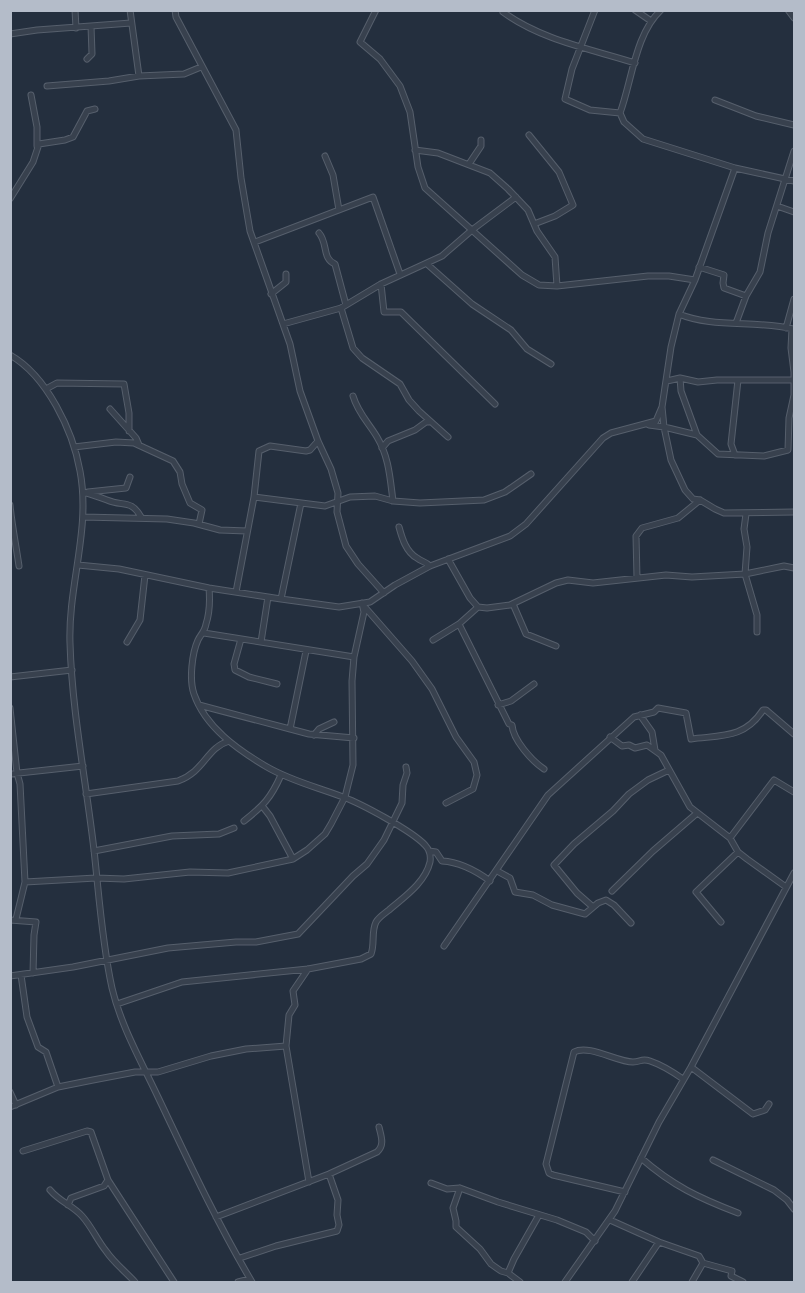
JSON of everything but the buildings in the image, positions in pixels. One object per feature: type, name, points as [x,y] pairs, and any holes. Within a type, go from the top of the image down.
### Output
[{"type":"street","points":[[75,10],[76,28]]},
{"type":"street","points":[[130,10],[139,76]]},
{"type":"street","points":[[175,10],[176,17],[201,67],[236,130],[250,231],[290,344],[300,391],[331,469],[338,493],[337,512],[346,546],[358,564],[384,593]]},
{"type":"street","points":[[376,10],[360,42],[380,59],[400,86],[410,112],[415,150],[425,188],[522,275],[539,285],[557,286],[648,276],[695,280]]},
{"type":"street","points":[[595,10],[572,69],[566,99],[590,110],[620,113]]},
{"type":"street","points":[[635,10],[651,21]]},
{"type":"street","points":[[661,10],[651,21],[642,37],[620,113],[624,122],[643,139],[735,168],[795,181]]},
{"type":"street","points":[[788,10],[795,18]]},
{"type":"street","points":[[503,12],[523,25],[581,48],[635,63]]},
{"type":"street","points":[[10,34],[131,23]]},
{"type":"street","points":[[87,59],[92,54],[91,26]]},
{"type":"street","points":[[47,86],[139,76],[184,74],[201,67]]},
{"type":"street","points":[[10,199],[33,162],[37,148],[37,127],[31,95]]},
{"type":"street","points":[[715,100],[756,116],[795,125]]},
{"type":"street","points":[[37,148],[39,144],[65,140],[73,136],[87,111],[95,109]]},
{"type":"street","points":[[529,135],[559,172],[573,205],[555,216],[534,224]]},
{"type":"street","points":[[469,164],[481,146],[481,140]]},
{"type":"street","points":[[415,150],[438,153],[490,173],[516,197],[528,210],[537,231],[555,258],[557,286]]},
{"type":"street","points":[[736,323],[746,296],[760,272],[768,233],[795,151]]},
{"type":"street","points":[[325,156],[333,175],[339,210]]},
{"type":"street","points":[[78,565],[119,569],[209,588],[339,607],[370,602],[430,566],[510,536],[526,524],[603,438],[612,433],[656,421],[662,407],[671,347],[679,314],[695,280],[735,168]]},
{"type":"street","points":[[255,242],[373,197],[400,274]]},
{"type":"street","points":[[283,324],[344,307],[400,274],[442,256],[516,197]]},
{"type":"street","points":[[777,206],[795,212]]},
{"type":"street","points":[[319,233],[323,238],[329,262],[335,264],[353,348],[400,384],[409,400],[429,422],[448,437]]},
{"type":"street","points":[[427,264],[472,304],[511,330],[527,349],[551,364]]},
{"type":"street","points":[[699,267],[724,275],[724,288],[746,296]]},
{"type":"street","points":[[271,294],[286,282],[286,274]]},
{"type":"street","points":[[381,284],[384,312],[401,312],[495,404]]},
{"type":"street","points":[[680,378],[681,391],[698,435],[718,454],[764,456],[788,450],[789,418],[794,395],[791,329],[795,299]]},
{"type":"street","points":[[679,314],[692,320],[791,329]]},
{"type":"street","points":[[10,356],[31,369],[46,389],[74,447],[80,469],[83,517],[70,617],[72,670],[107,960],[117,1004],[134,1048],[216,1217],[251,1281],[238,1282]]},
{"type":"street","points":[[667,381],[680,378],[698,382],[794,380]]},
{"type":"street","points":[[735,455],[731,444],[738,380]]},
{"type":"street","points":[[46,389],[57,383],[124,384],[129,413],[129,431]]},
{"type":"street","points":[[353,396],[357,410],[364,417],[383,450],[389,466],[393,501]]},
{"type":"street","points":[[662,407],[671,460],[685,490],[693,499],[700,500],[724,513],[795,512]]},
{"type":"street","points":[[110,409],[136,438],[139,446]]},
{"type":"street","points":[[383,450],[388,441],[429,422]]},
{"type":"street","points":[[644,425],[664,426],[698,435]]},
{"type":"street","points":[[236,592],[254,496],[259,451],[270,446],[306,451],[318,441]]},
{"type":"street","points":[[74,447],[116,442],[139,446],[177,464],[185,493],[190,502],[202,510],[199,524]]},
{"type":"street","points":[[254,496],[325,506],[350,497],[375,496],[393,501],[420,503],[484,500],[505,492],[531,474]]},
{"type":"street","points":[[83,492],[126,488],[130,477]]},
{"type":"street","points":[[83,492],[108,501],[130,505],[136,509],[141,518]]},
{"type":"street","points":[[637,578],[636,536],[642,528],[678,518],[700,500]]},
{"type":"street","points":[[281,599],[302,503]]},
{"type":"street","points":[[10,505],[19,566]]},
{"type":"street","points":[[746,514],[745,574],[757,615],[757,632]]},
{"type":"street","points":[[83,517],[167,519],[220,530],[247,531]]},
{"type":"street","points":[[399,527],[404,545],[413,556],[427,562],[430,566]]},
{"type":"street","points":[[447,559],[470,598],[478,607],[487,608],[513,604],[556,583],[568,580],[593,583],[666,575],[693,577],[745,574],[784,566],[795,568]]},
{"type":"street","points":[[127,642],[140,620],[145,575]]},
{"type":"street","points":[[117,1004],[182,982],[308,969],[362,959],[371,954],[377,921],[422,879],[430,861],[429,851],[425,844],[392,822],[345,797],[281,775],[229,741],[216,729],[199,705],[191,683],[197,642],[204,633],[210,604],[209,588]]},
{"type":"street","points":[[261,642],[268,597]]},
{"type":"street","points":[[25,882],[96,878],[123,879],[190,872],[228,873],[293,859],[325,834],[345,797],[353,765],[352,681],[354,657],[364,612],[362,603]]},
{"type":"street","points":[[362,603],[426,680],[456,737],[474,762],[477,775],[473,789],[446,803]]},
{"type":"street","points":[[513,604],[526,634],[556,646]]},
{"type":"street","points":[[433,640],[459,624],[478,607]]},
{"type":"street","points":[[459,624],[498,705],[509,724],[512,725],[514,735],[527,754],[544,769]]},
{"type":"street","points":[[204,633],[354,657]]},
{"type":"street","points":[[241,639],[234,664],[235,670],[249,677],[277,684]]},
{"type":"street","points":[[290,729],[306,651]]},
{"type":"street","points":[[10,677],[72,670]]},
{"type":"street","points":[[498,705],[511,701],[534,684]]},
{"type":"street","points":[[199,705],[314,735],[354,738]]},
{"type":"street","points":[[10,708],[14,774],[20,783],[25,882],[13,920],[36,922],[33,973]]},
{"type":"street","points":[[444,946],[548,795],[634,717],[654,712],[658,708],[686,713],[691,739],[727,736],[752,724],[763,710],[766,710],[795,734]]},
{"type":"street","points":[[640,715],[651,732],[655,750]]},
{"type":"street","points":[[314,735],[319,729],[334,722]]},
{"type":"street","points":[[610,737],[622,746],[629,745],[635,748],[648,745],[655,750],[696,814],[710,821],[730,838],[738,852],[786,887]]},
{"type":"street","points":[[86,794],[178,781],[190,776],[200,768],[220,744],[229,741]]},
{"type":"street","points":[[14,774],[83,766]]},
{"type":"street","points":[[10,976],[168,948],[256,942],[298,934],[352,876],[367,864],[384,840],[402,803],[406,767]]},
{"type":"street","points":[[593,907],[577,893],[554,865],[629,794],[648,780],[669,770]]},
{"type":"street","points":[[244,821],[263,807],[273,794],[281,775]]},
{"type":"street","points":[[730,838],[774,780],[795,792]]},
{"type":"street","points":[[263,807],[293,859]]},
{"type":"street","points":[[612,891],[696,814]]},
{"type":"street","points":[[94,851],[172,836],[219,834],[234,828]]},
{"type":"street","points":[[429,851],[436,852],[442,861],[451,861],[477,871],[490,881]]},
{"type":"street","points":[[721,922],[696,892],[712,874],[738,852]]},
{"type":"street","points":[[499,872],[510,878],[515,892],[533,895],[552,905],[585,914],[606,900],[631,923]]},
{"type":"street","points":[[566,1282],[610,1220],[683,1079],[795,873]]},
{"type":"street","points":[[308,969],[292,991],[295,1005],[289,1015],[286,1046],[309,1182]]},
{"type":"street","points":[[21,975],[27,1017],[38,1047],[46,1052],[58,1087]]},
{"type":"street","points":[[10,1092],[13,1106],[58,1087],[122,1074],[158,1072],[211,1056],[246,1049],[286,1046]]},
{"type":"street","points":[[625,1192],[553,1175],[547,1169],[546,1164],[574,1052],[578,1050],[599,1053],[633,1062],[640,1059],[649,1060],[683,1079]]},
{"type":"street","points":[[691,1067],[753,1114],[765,1110],[769,1104]]},
{"type":"street","points":[[216,1217],[329,1174],[380,1150],[382,1141],[379,1126]]},
{"type":"street","points":[[23,1151],[62,1137],[89,1131],[108,1180],[174,1282]]},
{"type":"street","points":[[641,1158],[663,1177],[694,1196],[738,1213]]},
{"type":"street","points":[[713,1160],[774,1190],[795,1209]]},
{"type":"street","points":[[240,1258],[337,1231],[339,1226],[336,1215],[338,1200],[329,1174]]},
{"type":"street","points":[[70,1204],[71,1198],[104,1186],[108,1180]]},
{"type":"street","points":[[431,1183],[447,1189],[460,1188],[572,1225],[586,1232],[595,1241]]},
{"type":"street","points":[[460,1188],[453,1208],[456,1227],[480,1249],[491,1264],[520,1282]]},
{"type":"street","points":[[50,1190],[57,1198],[70,1204],[96,1234],[108,1254],[135,1282]]},
{"type":"street","points":[[508,1273],[539,1215]]},
{"type":"street","points":[[610,1220],[659,1242],[699,1256],[703,1263],[732,1271],[731,1276],[743,1282]]},
{"type":"street","points":[[632,1282],[659,1242]]},
{"type":"street","points":[[692,1282],[703,1263]]}]
